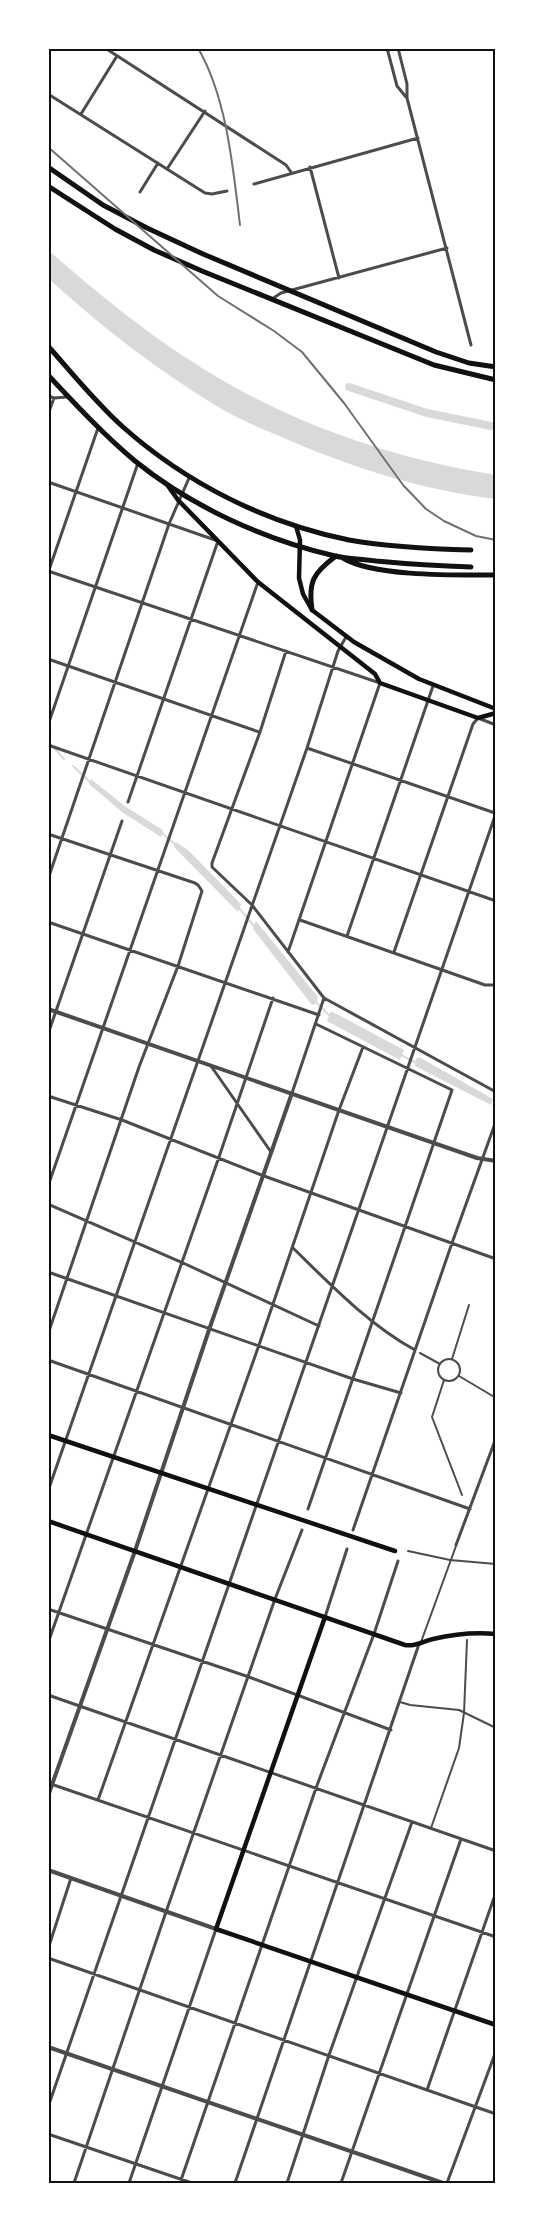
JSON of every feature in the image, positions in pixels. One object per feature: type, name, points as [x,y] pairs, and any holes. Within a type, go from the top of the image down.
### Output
[{"type":"highway","points":[[48,167],[103,205],[203,254],[436,352],[469,363],[496,367]]},
{"type":"highway","points":[[48,186],[115,229],[154,250],[435,365],[496,380]]},
{"type":"highway","points":[[48,346],[121,425],[189,478],[250,508],[296,526],[348,540],[471,550]]},
{"type":"highway","points":[[48,375],[98,428],[138,463],[182,493],[231,519],[300,546],[339,557],[419,565],[471,567]]},
{"type":"highway","points":[[339,557],[352,564],[387,571],[496,575]]},
{"type":"highway","points":[[312,610],[309,593],[312,580],[317,572],[339,557]]},
{"type":"main road","points":[[165,482],[178,500],[258,582],[375,674],[380,683],[478,718],[496,711]]},
{"type":"main road","points":[[296,526],[300,546],[299,578],[303,594],[312,610],[346,637],[433,686],[496,711]]},
{"type":"main road","points":[[48,1435],[395,1551]]},
{"type":"main road","points":[[48,1521],[405,1645],[465,1633],[496,1634]]},
{"type":"main road","points":[[325,1617],[216,1929],[496,2025]]},
{"type":"street","points":[[105,48],[205,111],[286,165],[291,172]]},
{"type":"street","points":[[387,48],[397,86],[407,98]]},
{"type":"street","points":[[398,48],[407,84],[407,98],[471,345]]},
{"type":"street","points":[[81,114],[117,56]]},
{"type":"street","points":[[48,94],[205,193],[227,191]]},
{"type":"street","points":[[167,168],[205,111]]},
{"type":"street","points":[[254,184],[418,138]]},
{"type":"street","points":[[140,192],[159,163]]},
{"type":"street","points":[[310,167],[339,278]]},
{"type":"street","points":[[272,299],[281,293],[447,248]]},
{"type":"street","points":[[48,396],[69,397]]},
{"type":"street","points":[[48,414],[54,398]]},
{"type":"street","points":[[98,428],[48,571],[380,683],[288,952]]},
{"type":"street","points":[[49,722],[138,463]]},
{"type":"street","points":[[48,879],[169,524],[189,478]]},
{"type":"street","points":[[48,482],[218,541],[128,802]]},
{"type":"street","points":[[48,1186],[258,582]]},
{"type":"street","points":[[48,1491],[246,917],[307,748],[333,667],[346,637]]},
{"type":"street","points":[[286,651],[260,732],[212,863],[213,868],[252,905],[323,1001],[415,1047],[496,1092]]},
{"type":"street","points":[[48,659],[260,732]]},
{"type":"street","points":[[347,936],[433,686]]},
{"type":"street","points":[[394,952],[473,724],[478,718],[496,725]]},
{"type":"street","points":[[48,745],[496,901]]},
{"type":"street","points":[[48,2107],[468,891],[494,825],[496,813],[307,748]]},
{"type":"street","points":[[48,1034],[122,821]]},
{"type":"street","points":[[48,834],[195,883],[200,887],[201,898],[148,1043],[48,1334]]},
{"type":"street","points":[[300,920],[485,985],[496,985]]},
{"type":"street","points":[[48,922],[319,1013]]},
{"type":"street","points":[[48,1644],[273,998]]},
{"type":"street","points":[[48,1796],[50,1784],[135,1551],[323,1001]]},
{"type":"street","points":[[48,1009],[482,1159],[496,1161]]},
{"type":"street","points":[[308,1509],[453,1090],[409,1066],[316,1024]]},
{"type":"street","points":[[98,1800],[363,1047]]},
{"type":"street","points":[[210,1064],[272,1153]]},
{"type":"street","points":[[48,1096],[122,1120],[264,1176],[496,1260]]},
{"type":"street","points":[[353,1530],[496,1121]]},
{"type":"street","points":[[48,1204],[227,1282],[319,1326]]},
{"type":"street","points":[[292,1247],[332,1286],[373,1320],[415,1350]]},
{"type":"street","points":[[48,1272],[401,1394]]},
{"type":"street","points":[[452,1359],[469,1305]]},
{"type":"street","points":[[420,1353],[440,1364]]},
{"type":"street","points":[[452,1359],[443,1361],[438,1371],[444,1380],[453,1381],[459,1376]]},
{"type":"street","points":[[452,1359],[458,1364],[459,1376]]},
{"type":"street","points":[[48,1360],[470,1509]]},
{"type":"street","points":[[459,1376],[496,1398]]},
{"type":"street","points":[[444,1380],[432,1417],[462,1495]]},
{"type":"street","points":[[234,2183],[419,1644],[496,1438]]},
{"type":"street","points":[[75,2183],[166,1912],[275,1599],[302,1530]]},
{"type":"street","points":[[325,1617],[347,1549]]},
{"type":"street","points":[[408,1551],[450,1560],[496,1564]]},
{"type":"street","points":[[181,2181],[316,1788],[374,1634],[398,1561]]},
{"type":"street","points":[[48,1609],[249,1677],[391,1730]]},
{"type":"street","points":[[431,1828],[459,1748],[465,1713],[467,1640]]},
{"type":"street","points":[[48,1695],[496,1851]]},
{"type":"street","points":[[400,1702],[465,1713],[496,1728]]},
{"type":"street","points":[[50,1784],[496,1937]]},
{"type":"street","points":[[287,2183],[329,2055],[412,1821]]},
{"type":"street","points":[[340,2183],[461,1839]]},
{"type":"street","points":[[48,1870],[216,1929],[129,2183]]},
{"type":"street","points":[[48,1949],[71,1878]]},
{"type":"street","points":[[427,2090],[496,1892]]},
{"type":"street","points":[[48,1958],[496,2114]]},
{"type":"street","points":[[48,2047],[255,2120],[445,2183],[477,2107],[496,2050]]},
{"type":"street","points":[[48,2134],[192,2183]]},
{"type":"shaded area","points":[[48,250],[134,321],[169,347],[223,381],[297,418],[336,434],[415,458],[496,475],[496,499],[440,490],[384,475],[303,446],[227,412],[134,350],[48,278]]},
{"type":"shaded area","points":[[91,779],[126,807],[163,830],[161,837],[122,812],[89,784]]},
{"type":"shaded area","points":[[176,842],[188,850],[238,901],[241,905],[238,912],[174,847]]},
{"type":"shaded area","points":[[256,921],[318,997],[316,1003],[312,1005],[253,929]]},
{"type":"shaded area","points":[[331,1011],[404,1050],[400,1060],[327,1021]]},
{"type":"shaded area","points":[[419,1057],[493,1099],[491,1105],[415,1066],[416,1059]]},
{"type":"waterway","points":[[349,387],[427,413],[496,427]]},
{"type":"waterway","points":[[48,741],[64,759]]},
{"type":"waterway","points":[[73,766],[91,783]]},
{"type":"waterway","points":[[162,833],[176,845]]},
{"type":"waterway","points":[[239,908],[255,927]]},
{"type":"waterway","points":[[315,1001],[330,1016]]},
{"type":"waterway","points":[[401,1055],[417,1063]]},
{"type":"railway","points":[[198,48],[208,68],[222,111],[240,225]]},
{"type":"railway","points":[[48,147],[218,296],[274,331],[302,352],[344,403],[403,485],[426,509],[444,521],[476,536],[496,540]]}]
